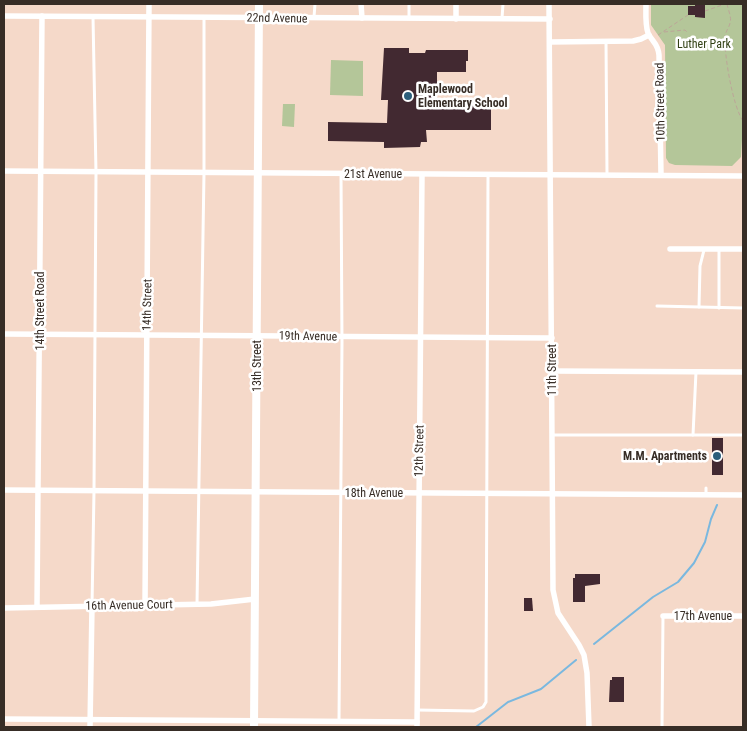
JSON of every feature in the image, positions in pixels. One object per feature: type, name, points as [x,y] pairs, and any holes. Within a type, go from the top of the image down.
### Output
[{"type":"street","name":"14th Street","points":[[145,606],[149,4]]},
{"type":"street","name":"13th Street","points":[[254,724],[259,4]]},
{"type":"street","points":[[362,4],[362,18]]},
{"type":"street","points":[[456,4],[456,19]]},
{"type":"street","name":"11th Street","points":[[549,4],[554,590],[558,613],[584,655],[588,673],[589,727]]},
{"type":"street","name":"10th Street Road","points":[[646,4],[646,26],[649,35],[658,47],[660,55],[661,175]]},
{"type":"street","name":"22nd Avenue","points":[[4,16],[550,19]]},
{"type":"street","name":"14th Street Road","points":[[37,606],[42,16]]},
{"type":"street","points":[[550,42],[633,41],[649,35]]},
{"type":"street","name":"21st Avenue","points":[[4,171],[743,176]]},
{"type":"street","name":"12th Street","points":[[417,725],[422,175]]},
{"type":"street","points":[[670,249],[743,249]]},
{"type":"street","name":"19th Avenue","points":[[4,334],[552,338]]},
{"type":"street","points":[[552,371],[743,372]]},
{"type":"street","name":"18th Avenue","points":[[4,490],[743,495]]},
{"type":"street","name":"16th Avenue Court","points":[[4,608],[37,606],[145,606],[255,599]]},
{"type":"street","points":[[90,727],[92,606]]},
{"type":"street","name":"17th Avenue","points":[[663,616],[743,616]]},
{"type":"street","points":[[4,719],[90,719],[254,724],[339,722],[417,725]]},
{"type":"lane","points":[[314,18],[315,4]]},
{"type":"lane","points":[[409,4],[409,19]]},
{"type":"lane","points":[[502,19],[503,4]]},
{"type":"lane","points":[[92,606],[96,172],[93,16]]},
{"type":"lane","points":[[197,604],[204,173],[204,17]]},
{"type":"lane","points":[[606,41],[607,175]]},
{"type":"lane","points":[[339,722],[342,337],[341,174]]},
{"type":"lane","points":[[417,710],[474,711],[484,707],[486,702],[489,338],[488,174]]},
{"type":"lane","points":[[699,307],[700,266],[704,249]]},
{"type":"lane","points":[[719,249],[719,308]]},
{"type":"lane","points":[[656,306],[743,308]]},
{"type":"lane","points":[[693,435],[696,372]]},
{"type":"lane","points":[[552,435],[743,435]]},
{"type":"lane","points":[[706,488],[706,495]]},
{"type":"lane","points":[[662,727],[663,616]]},
{"type":"path","points":[[705,12],[726,4],[730,16],[730,23],[725,36],[731,88],[737,110],[743,121]]},
{"type":"path","points":[[658,35],[688,15]]},
{"type":"path","points":[[663,32],[685,30],[688,33]]},
{"type":"green space","name":"Luther Park","points":[[651,4],[743,4],[743,121],[741,157],[732,166],[675,165],[669,163],[666,158],[665,45],[651,25]]},
{"type":"green space","points":[[331,60],[363,61],[363,96],[330,95]]},
{"type":"green space","points":[[283,104],[295,104],[294,127],[282,126]]},
{"type":"building","points":[[695,4],[705,4],[705,18],[688,15],[688,6],[695,6]]},
{"type":"building","points":[[384,48],[409,48],[409,53],[425,53],[426,50],[468,50],[466,72],[437,72],[437,102],[491,102],[491,130],[426,130],[427,142],[421,142],[420,147],[384,148],[384,142],[328,141],[328,122],[387,123],[388,100],[381,100]]},
{"type":"building","name":"M.M. Apartments","points":[[712,438],[723,438],[723,475],[712,475]]},
{"type":"building","points":[[575,574],[600,574],[600,584],[585,586],[585,602],[573,602],[573,578],[575,578]]},
{"type":"building","points":[[524,598],[532,598],[533,611],[524,611]]},
{"type":"building","points":[[612,677],[624,677],[624,702],[609,702],[610,680],[612,680]]},
{"type":"waterway","points":[[594,644],[653,597],[678,582],[694,563],[705,542],[717,505]]},
{"type":"waterway","points":[[476,727],[508,702],[541,689],[576,660]]},
{"type":"place","name":"Maplewood Elementary School","points":[[408,96]]},
{"type":"place","name":"M.M. Apartments","points":[[717,456]]}]
